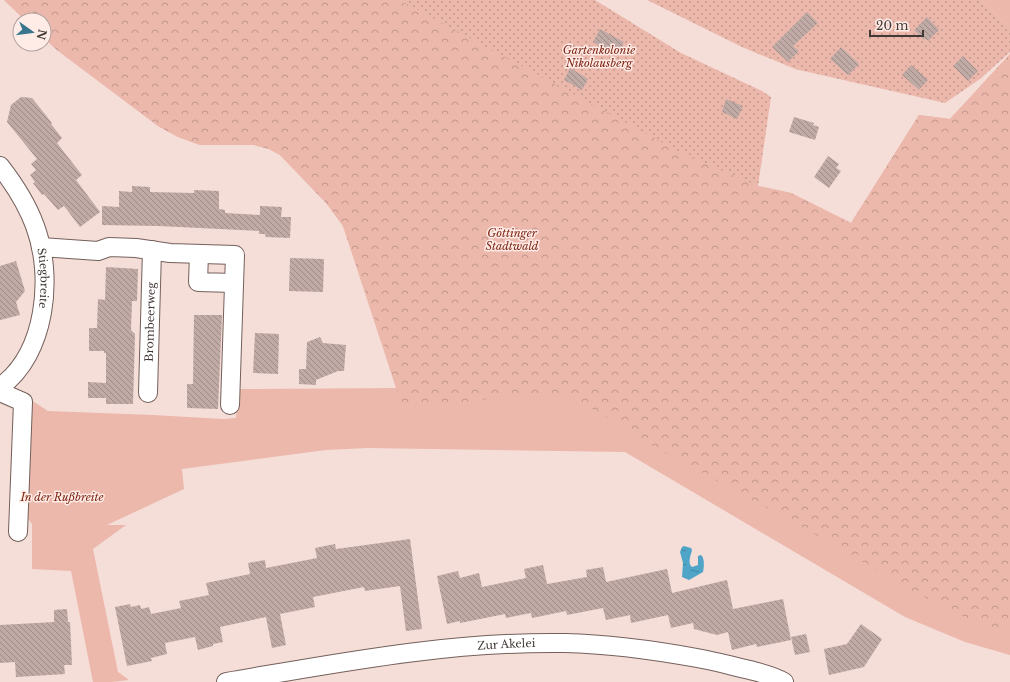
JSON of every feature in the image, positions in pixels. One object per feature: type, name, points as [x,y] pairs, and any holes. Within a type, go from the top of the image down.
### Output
[{"type":"street","name":"Stiegbreite","points":[[0,166],[27,206],[36,228],[41,247],[44,284],[44,303],[40,323],[34,340],[17,371],[0,387]]},
{"type":"street","points":[[41,247],[98,251],[109,247],[136,248],[170,253],[235,255],[230,405]]},
{"type":"street","name":"Brombeerweg","points":[[148,393],[152,250]]},
{"type":"street","points":[[199,254],[198,282],[234,284]]},
{"type":"street","points":[[0,392],[23,402],[18,532]]},
{"type":"street","name":"Zur Akelei","points":[[226,682],[354,660],[447,648],[559,643],[616,646],[715,661],[759,673],[784,682]]},
{"type":"green space","name":"Göttinger Stadtwald","points":[[4,0],[400,0],[758,186],[791,193],[851,223],[919,115],[950,119],[1010,54],[1010,655],[965,642],[905,617],[625,452],[368,448],[326,450],[182,469],[184,489],[107,525],[126,525],[93,549],[118,672],[129,680],[93,682],[71,571],[32,569],[32,524],[24,513],[28,398],[48,411],[224,419],[236,418],[237,389],[396,388],[343,226],[327,204],[280,155],[269,149],[254,145],[200,145],[178,137],[158,126],[52,45],[52,12],[17,12]]},
{"type":"green space","name":"Göttinger Stadtwald","points":[[4,0],[400,0],[682,153],[758,186],[791,193],[851,223],[919,115],[950,119],[1010,54],[1010,634],[966,618],[912,591],[811,532],[640,439],[598,412],[574,400],[531,394],[403,409],[383,344],[343,226],[327,204],[280,155],[269,149],[254,145],[200,145],[178,137],[158,126],[52,45],[52,12],[17,12]]},
{"type":"green space","name":"Gartenkolonie Nikolausberg","points":[[400,0],[595,0],[681,53],[762,91],[771,97],[758,186],[682,153]]},
{"type":"green space","points":[[647,0],[981,0],[1010,27],[1010,52],[980,79],[945,103],[795,69],[742,47]]},
{"type":"green space","points":[[981,0],[1010,0],[1010,27]]},
{"type":"water","points":[[684,546],[691,548],[692,550],[690,561],[692,567],[698,565],[698,556],[701,555],[704,561],[703,572],[689,580],[682,577],[683,563],[680,552]]},
{"type":"building","points":[[807,12],[818,23],[793,46],[799,51],[788,62],[772,47]]},
{"type":"building","points":[[927,17],[939,30],[928,41],[925,38],[924,40],[914,30]]},
{"type":"building","points":[[600,29],[624,42],[617,55],[593,42]]},
{"type":"building","points":[[841,47],[859,64],[848,75],[830,59]]},
{"type":"building","points":[[963,56],[978,71],[968,81],[953,66]]},
{"type":"building","points":[[911,65],[928,80],[919,90],[902,75]]},
{"type":"building","points":[[570,68],[588,79],[582,90],[564,80]]},
{"type":"building","points":[[21,97],[32,98],[52,123],[51,124],[62,138],[57,143],[82,175],[76,180],[100,212],[80,227],[64,206],[58,210],[44,194],[42,195],[33,183],[35,182],[30,175],[36,170],[31,164],[37,159],[7,122],[11,105]]},
{"type":"building","points":[[726,99],[743,106],[737,119],[722,112]]},
{"type":"building","points":[[794,117],[814,123],[813,125],[819,127],[815,140],[789,132]]},
{"type":"building","points":[[828,156],[839,164],[836,168],[841,171],[829,188],[814,177]]},
{"type":"building","points":[[132,186],[150,187],[150,192],[194,193],[194,190],[219,191],[219,209],[225,210],[225,213],[260,215],[260,206],[282,207],[281,217],[291,217],[290,238],[266,237],[265,234],[259,234],[259,231],[102,225],[102,206],[119,207],[119,191],[132,192]]},
{"type":"building","points":[[290,258],[324,259],[323,292],[289,291]]},
{"type":"building","points":[[16,261],[25,291],[16,302],[20,315],[0,320],[0,266]]},
{"type":"building","points":[[106,267],[138,269],[137,301],[132,301],[131,330],[135,334],[133,404],[106,404],[106,398],[88,398],[88,382],[106,383],[106,353],[104,353],[104,351],[89,351],[89,328],[97,328],[98,299],[105,300]]},
{"type":"building","points":[[194,315],[222,315],[218,409],[187,408],[187,384],[193,384]]},
{"type":"building","points":[[255,333],[279,334],[278,374],[253,373]]},
{"type":"building","points":[[320,337],[323,343],[346,345],[344,371],[338,371],[316,380],[316,385],[299,384],[299,369],[306,369],[307,342]]},
{"type":"building","points":[[410,539],[422,629],[406,631],[400,586],[365,591],[364,587],[313,597],[315,607],[280,614],[286,645],[272,648],[266,617],[220,627],[223,642],[213,644],[213,646],[198,650],[195,637],[165,643],[167,654],[151,658],[152,661],[127,666],[115,607],[130,604],[131,607],[140,605],[141,609],[149,607],[151,614],[181,608],[179,601],[209,595],[206,583],[250,574],[248,563],[265,560],[266,568],[317,558],[315,548],[335,544],[336,549]]},
{"type":"building","points":[[543,565],[547,584],[587,577],[586,570],[603,567],[606,582],[667,569],[672,593],[727,580],[733,609],[783,599],[791,640],[757,647],[756,644],[732,650],[728,632],[717,635],[694,629],[693,623],[671,628],[668,615],[631,623],[630,615],[606,620],[603,608],[567,615],[566,611],[532,618],[531,613],[506,618],[505,614],[460,623],[460,621],[447,624],[437,576],[458,571],[460,578],[479,573],[482,587],[526,578],[524,569]]},
{"type":"building","points":[[67,609],[68,622],[70,622],[72,665],[64,665],[65,674],[16,677],[15,662],[0,663],[0,625],[54,622],[54,610]]},
{"type":"building","points":[[861,624],[882,639],[864,667],[829,675],[824,649],[847,644]]},
{"type":"building","points":[[806,634],[810,652],[795,655],[791,637]]},
{"type":"park label","name":"In der Rußbreite","points":[[62,497]]}]
